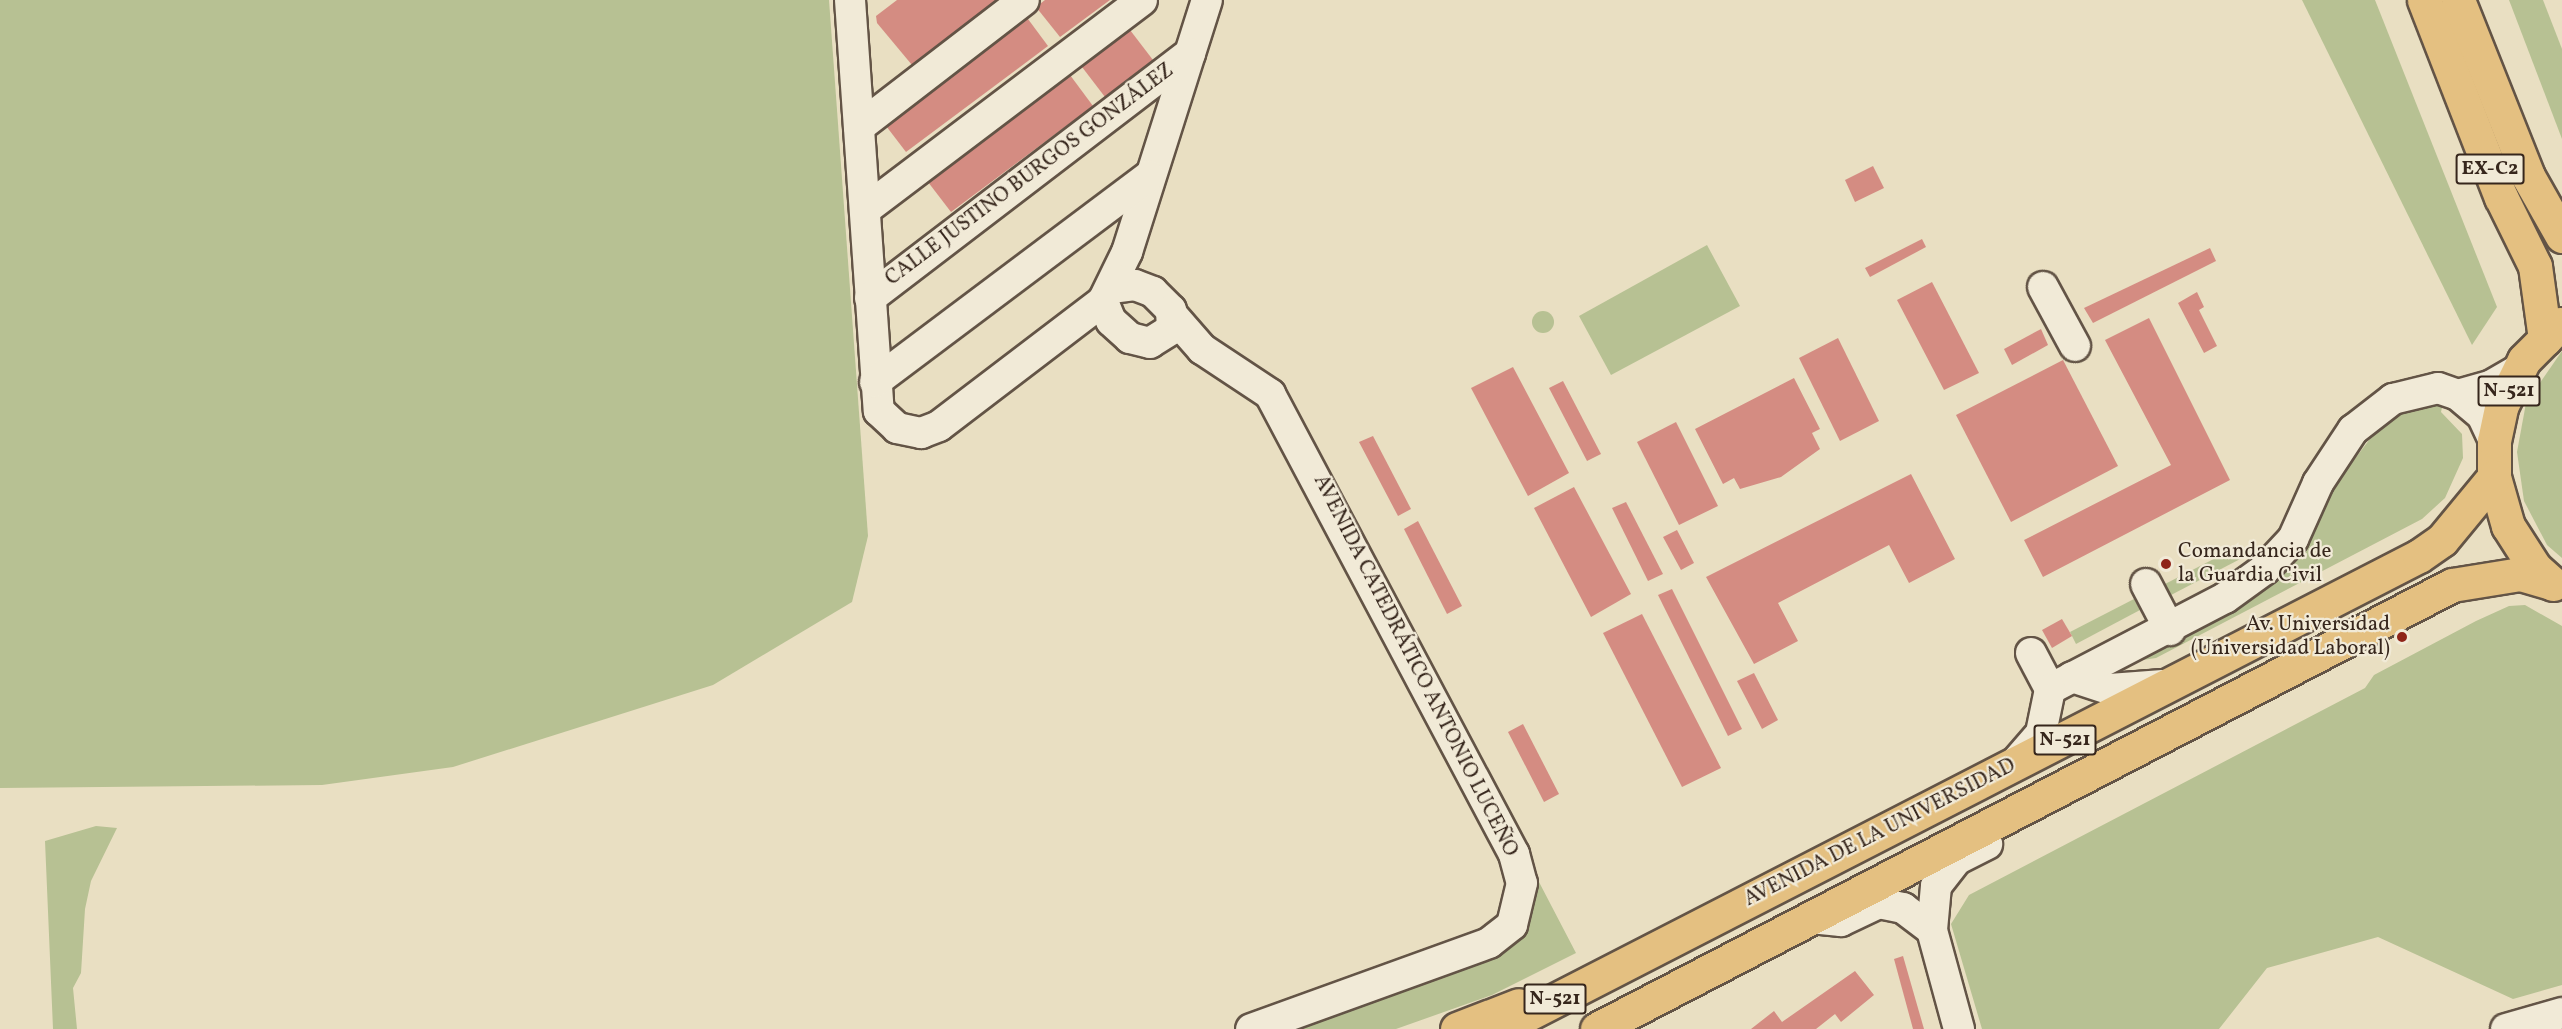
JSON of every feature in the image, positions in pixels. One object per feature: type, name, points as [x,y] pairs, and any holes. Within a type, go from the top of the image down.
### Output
[{"type":"highway","name":"EX-C2","points":[[2424,0],[2501,197],[2535,266],[2554,331]]},
{"type":"highway","name":"EX-C2","points":[[2458,0],[2528,176],[2562,236]]},
{"type":"highway","name":"N-521","points":[[2554,331],[2520,369],[2501,407],[2494,441],[2494,477],[2508,526],[2557,587]]},
{"type":"highway","name":"AVENIDA DE LA UNIVERSIDAD","points":[[1499,1029],[2181,682],[2419,556],[2442,540],[2494,477]]},
{"type":"highway","name":"AVENIDA DE LA UNIVERSIDAD","points":[[1597,1029],[2452,585],[2520,574],[2557,587]]},
{"type":"highway","points":[[1457,1029],[1611,970]]},
{"type":"street","points":[[859,127],[1024,0]]},
{"type":"street","points":[[866,209],[1142,0]]},
{"type":"street","points":[[857,5],[859,127],[866,209],[875,382],[879,411],[897,428],[921,433],[939,426],[1074,323],[1115,299],[1149,176],[1207,0]]},
{"type":"street","name":"CALLE JUSTINO BURGOS GONZÁLEZ","points":[[870,298],[1190,53]]},
{"type":"street","points":[[875,382],[1149,176]]},
{"type":"street","points":[[2043,287],[2075,346]]},
{"type":"street","name":"AVENIDA CATEDRÁTICO ANTONIO LUCEÑO","points":[[1202,349],[1156,340],[1130,338],[1115,299],[1160,298],[1202,349],[1270,394],[1514,854],[1522,884],[1512,925],[1489,943],[1251,1029]]},
{"type":"street","points":[[1156,340],[1172,329],[1174,317]]},
{"type":"street","points":[[2458,394],[2492,386],[2520,369]]},
{"type":"street","points":[[2002,772],[2041,733],[2061,683],[2170,630],[2225,598],[2286,546],[2318,483],[2353,430],[2394,399],[2438,388],[2458,394],[2482,415],[2494,441]]},
{"type":"street","points":[[2146,584],[2170,630]]},
{"type":"street","points":[[2031,653],[2061,683],[2110,689],[2181,682]]},
{"type":"street","points":[[1959,1029],[1932,930],[1938,878],[1956,860],[2036,818],[2069,783]]},
{"type":"street","points":[[1811,918],[1841,921],[1879,903],[1903,909],[1932,930]]},
{"type":"street","points":[[2506,1029],[2560,1014]]},
{"type":"green space","points":[[0,0],[829,0],[868,536],[852,602],[713,685],[453,767],[322,785],[0,788]]},
{"type":"green space","points":[[2302,0],[2375,0],[2497,307],[2472,345]]},
{"type":"green space","points":[[2509,0],[2543,0],[2562,49],[2562,139]]},
{"type":"green space","points":[[1707,245],[1740,306],[1611,375],[1579,316]]},
{"type":"green space","points":[[1543,311],[1551,314],[1554,322],[1551,330],[1543,333],[1535,330],[1532,322],[1535,314]]},
{"type":"green space","points":[[2562,351],[2562,558],[2547,545],[2524,501],[2517,452],[2526,403]]},
{"type":"green space","points":[[2443,403],[2441,412],[2462,434],[2463,458],[2445,498],[2422,519],[2156,658],[2129,662],[2269,584],[2301,548],[2332,489],[2382,423],[2413,404]]},
{"type":"green space","points":[[2241,545],[2246,556],[2171,595],[2165,584]]},
{"type":"green space","points":[[2134,599],[2140,610],[2076,644],[2070,632]]},
{"type":"green space","points":[[2525,605],[2562,626],[2562,985],[2513,999],[2378,937],[2267,968],[2219,1029],[1982,1029],[1951,924],[1969,895],[2365,688],[2374,675],[2476,621],[2509,606]]},
{"type":"green space","points":[[96,826],[117,828],[91,881],[85,909],[81,973],[73,988],[77,1029],[53,1029],[45,841]]},
{"type":"green space","points":[[1527,859],[1576,953],[1492,995],[1396,1029],[1285,1029],[1498,952]]},
{"type":"building","points":[[897,0],[1000,0],[912,65],[877,23],[876,16]]},
{"type":"building","points":[[1045,0],[1110,0],[1060,37],[1036,7]]},
{"type":"building","points":[[1025,15],[1048,46],[906,152],[883,122]]},
{"type":"building","points":[[1130,30],[1153,60],[1105,97],[1082,67]]},
{"type":"building","points":[[1070,75],[1093,106],[951,212],[928,182]]},
{"type":"building","points":[[1873,166],[1884,188],[1855,202],[1845,180]]},
{"type":"building","points":[[1922,239],[1926,247],[1870,277],[1865,268]]},
{"type":"building","points":[[2210,248],[2216,261],[2093,323],[2084,308]]},
{"type":"building","points":[[1932,282],[1979,373],[1944,390],[1897,300]]},
{"type":"building","points":[[2197,292],[2204,307],[2199,310],[2217,346],[2204,353],[2178,303]]},
{"type":"building","points":[[2149,318],[2230,480],[2043,577],[2024,540],[2171,465],[2105,340]]},
{"type":"building","points":[[2041,329],[2048,345],[2012,365],[2004,349]]},
{"type":"building","points":[[1838,338],[1879,421],[1840,441],[1799,358]]},
{"type":"building","points":[[2063,360],[2118,466],[2011,522],[1956,415]]},
{"type":"building","points":[[1513,367],[1569,473],[1528,496],[1471,388]]},
{"type":"building","points":[[1794,378],[1820,429],[1812,433],[1820,449],[1781,477],[1740,489],[1734,478],[1723,484],[1695,429]]},
{"type":"building","points":[[1563,381],[1601,454],[1587,461],[1549,388]]},
{"type":"building","points":[[1676,422],[1718,506],[1679,525],[1637,442]]},
{"type":"building","points":[[1373,436],[1411,509],[1398,516],[1359,442]]},
{"type":"building","points":[[1911,474],[1955,559],[1909,583],[1889,545],[1778,603],[1798,641],[1754,664],[1706,577]]},
{"type":"building","points":[[1574,487],[1631,594],[1591,617],[1534,508]]},
{"type":"building","points":[[1626,502],[1663,574],[1648,581],[1612,508]]},
{"type":"building","points":[[1418,521],[1462,606],[1447,614],[1404,529]]},
{"type":"building","points":[[1677,530],[1694,563],[1681,570],[1663,537]]},
{"type":"building","points":[[1672,589],[1742,729],[1728,736],[1658,595]]},
{"type":"building","points":[[1642,614],[1721,768],[1682,787],[1603,633]]},
{"type":"building","points":[[2062,619],[2072,636],[2052,648],[2042,630]]},
{"type":"building","points":[[1754,673],[1778,720],[1762,729],[1737,681]]},
{"type":"building","points":[[1523,724],[1559,794],[1544,802],[1508,732]]},
{"type":"building","points":[[1903,956],[1924,1029],[1913,1029],[1894,959]]},
{"type":"building","points":[[1855,971],[1874,995],[1841,1022],[1835,1014],[1816,1029],[1751,1029],[1774,1011],[1782,1022]]},
{"type":"place","name":"Comandancia de la Guardia Civil","points":[[2166,564]]},
{"type":"place","name":"Av. Universidad (Universidad Laboral)","points":[[2402,637]]}]
